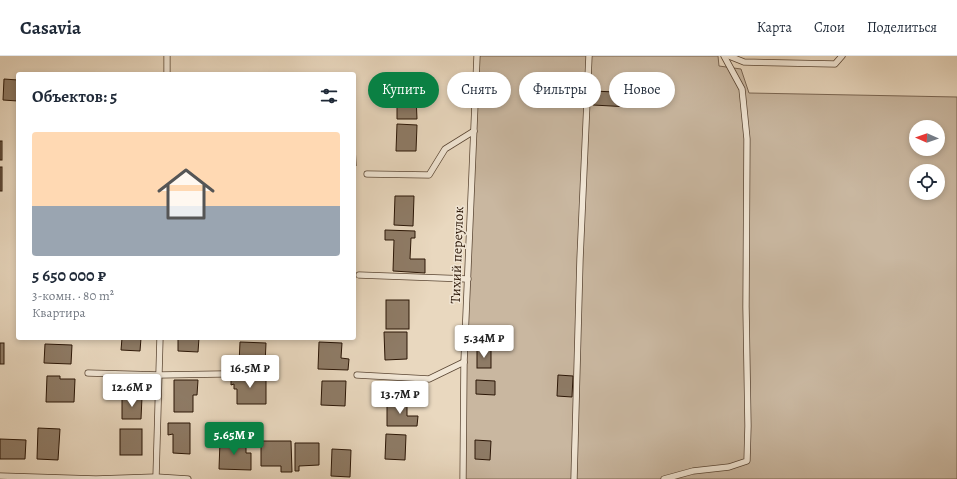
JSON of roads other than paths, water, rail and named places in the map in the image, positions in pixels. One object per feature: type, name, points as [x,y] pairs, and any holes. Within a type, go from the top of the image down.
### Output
[{"type":"lane","points":[[167,56],[167,72]]},
{"type":"lane","name":"Тихий переулок","points":[[463,479],[464,362],[477,56]]},
{"type":"lane","points":[[574,479],[580,259],[589,56]]},
{"type":"lane","points":[[664,479],[693,471],[729,467],[747,461],[747,139],[742,89],[724,56]]},
{"type":"lane","points":[[729,56],[744,62],[835,64],[842,56]]},
{"type":"lane","points":[[367,174],[429,175],[445,149],[474,131]]},
{"type":"lane","points":[[360,275],[468,279]]},
{"type":"lane","points":[[156,477],[160,340]]},
{"type":"lane","points":[[357,375],[429,379],[464,362]]},
{"type":"lane","points":[[88,373],[159,375],[221,374]]},
{"type":"lane","points":[[0,476],[96,479],[156,477],[188,479]]}]
